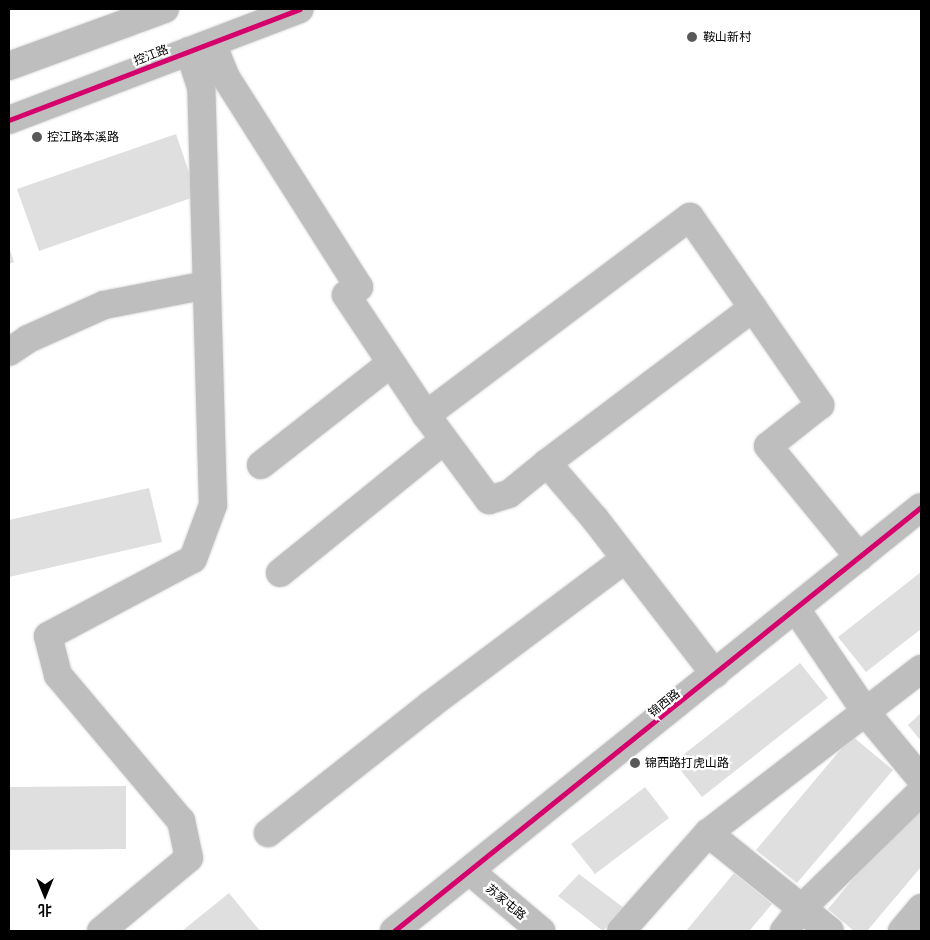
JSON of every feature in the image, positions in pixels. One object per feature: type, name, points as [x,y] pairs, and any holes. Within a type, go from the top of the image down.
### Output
[{"type":"street","points":[[9,66],[165,9]]},
{"type":"street","name":"控江路","points":[[9,120],[300,9]]},
{"type":"street","points":[[200,47],[225,76],[359,286],[346,296],[426,415],[488,500],[509,494],[547,463],[752,308]]},
{"type":"street","points":[[101,931],[189,858],[181,821],[58,675],[48,636],[193,559],[213,505],[200,47]]},
{"type":"street","points":[[426,415],[690,217],[820,405],[768,446],[859,557]]},
{"type":"street","points":[[9,352],[28,339],[104,305],[207,285]]},
{"type":"street","points":[[261,465],[391,363]]},
{"type":"street","points":[[280,573],[444,440]]},
{"type":"street","points":[[547,463],[715,674]]},
{"type":"street","name":"锦西路","points":[[394,931],[471,872],[921,508]]},
{"type":"street","points":[[268,833],[430,705],[625,559]]},
{"type":"street","points":[[796,609],[868,714],[921,779]]},
{"type":"street","points":[[621,931],[708,834],[868,714],[921,669]]},
{"type":"street","points":[[784,931],[802,908],[921,792]]},
{"type":"street","points":[[708,834],[830,931]]},
{"type":"street","name":"苏家屯路","points":[[471,872],[541,931]]},
{"type":"street","points":[[902,931],[921,908]]},
{"type":"building","points":[[176,134],[197,196],[39,251],[17,189]]},
{"type":"building","points":[[9,247],[14,262],[9,264]]},
{"type":"building","points":[[149,488],[162,542],[9,577],[9,520]]},
{"type":"building","points":[[921,572],[921,629],[866,672],[838,637]]},
{"type":"building","points":[[800,663],[828,698],[702,797],[674,762]]},
{"type":"building","points":[[921,713],[921,741],[908,725]]},
{"type":"building","points":[[852,736],[893,770],[797,883],[756,850]]},
{"type":"building","points":[[126,786],[126,849],[9,850],[9,787]]},
{"type":"building","points":[[645,787],[669,818],[595,874],[571,844]]},
{"type":"building","points":[[914,805],[921,811],[921,867],[867,931],[854,931],[828,909]]},
{"type":"building","points":[[734,873],[772,904],[749,931],[686,931]]},
{"type":"building","points":[[579,874],[624,908],[603,931],[558,896]]},
{"type":"building","points":[[229,893],[260,931],[182,931]]},
{"type":"cycle path","points":[[9,120],[300,9]]},
{"type":"cycle path","points":[[394,931],[921,507]]},
{"type":"place","name":"鞍山新村","points":[[692,37]]},
{"type":"place","name":"控江路本溪路","points":[[37,137]]},
{"type":"place","name":"锦西路打虎山路","points":[[635,763]]}]
